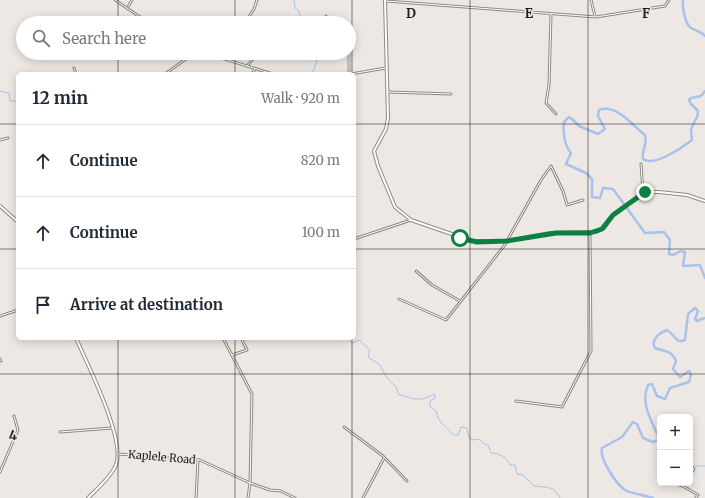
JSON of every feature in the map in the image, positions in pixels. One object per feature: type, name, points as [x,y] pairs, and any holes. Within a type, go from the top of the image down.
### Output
[{"type":"street","points":[[115,0],[139,16]]},
{"type":"street","points":[[127,8],[132,0]]},
{"type":"street","points":[[250,16],[258,0]]},
{"type":"street","points":[[669,0],[665,6],[596,17],[419,4],[385,0],[388,123],[384,133],[375,147],[376,159],[395,207],[411,220],[475,242],[507,241],[556,233],[590,233],[602,229],[612,216],[643,193],[654,192],[687,195],[705,201]]},
{"type":"street","points":[[419,4],[420,0]]},
{"type":"street","points":[[591,0],[596,17]]},
{"type":"street","points":[[551,14],[549,85],[546,104],[556,114]]},
{"type":"street","points":[[168,72],[184,60]]},
{"type":"street","points":[[226,60],[265,72]]},
{"type":"street","points":[[246,67],[252,60]]},
{"type":"street","points":[[350,60],[350,72]]},
{"type":"street","points":[[74,68],[75,72]]},
{"type":"street","points":[[356,73],[386,68]]},
{"type":"street","points":[[387,92],[451,94]]},
{"type":"street","points":[[0,140],[8,138]]},
{"type":"street","points":[[640,164],[643,193]]},
{"type":"street","points":[[399,299],[445,320],[507,241],[541,180],[551,166],[560,184],[567,205],[569,206],[583,200]]},
{"type":"street","points":[[0,206],[16,220]]},
{"type":"street","points":[[356,238],[411,220]]},
{"type":"street","points":[[516,401],[561,407],[590,352],[590,233]]},
{"type":"street","points":[[416,271],[432,285],[460,302]]},
{"type":"street","points":[[0,316],[16,311]]},
{"type":"street","points":[[77,340],[106,407],[117,454],[115,467],[88,498]]},
{"type":"street","points":[[224,340],[252,394],[250,483],[248,498]]},
{"type":"street","points":[[232,355],[247,350],[242,340]]},
{"type":"street","points":[[0,472],[18,430],[14,416]]},
{"type":"street","points":[[344,427],[384,457],[407,481]]},
{"type":"street","points":[[60,432],[112,428]]},
{"type":"street","name":"Kaplele Road","points":[[117,454],[198,460],[250,483],[270,490],[286,493],[295,498]]},
{"type":"street","points":[[362,498],[384,457]]},
{"type":"street","points":[[196,498],[198,460]]},
{"type":"street","points":[[683,486],[697,494],[696,498]]},
{"type":"waterway","points":[[294,0],[295,8],[299,11],[300,16]]},
{"type":"waterway","points":[[683,0],[684,15],[687,23],[691,28],[705,36]]},
{"type":"waterway","points":[[313,72],[316,60]]},
{"type":"waterway","points":[[0,91],[9,93],[10,101],[16,101]]},
{"type":"waterway","points":[[705,91],[701,96],[691,98],[689,100],[698,111],[697,117],[691,129],[692,140],[668,156],[654,161],[643,159],[646,141],[645,135],[618,112],[605,109],[599,110],[598,116],[605,129],[598,134],[579,126],[569,117],[564,122],[564,138],[571,153],[566,164],[586,173],[592,179],[592,197],[600,198],[603,188],[613,189],[645,233],[664,232],[670,240],[669,254],[673,255],[681,251],[685,252],[683,266],[700,265],[705,278]]},
{"type":"waterway","points":[[653,498],[625,490],[621,487],[613,477],[603,458],[602,448],[622,437],[633,422],[637,424],[643,438],[653,442],[658,440],[658,436],[647,411],[645,398],[648,385],[652,384],[657,396],[665,399],[670,388],[689,382],[691,375],[689,371],[680,377],[673,369],[676,361],[674,357],[670,353],[655,348],[655,339],[667,330],[677,340],[685,340],[688,314],[695,308],[698,311],[695,319],[697,321],[705,318]]},
{"type":"waterway","points":[[350,340],[352,343],[359,340],[370,350],[368,357],[380,365],[387,378],[397,388],[398,394],[414,399],[422,399],[435,394],[435,398],[430,401],[430,407],[436,411],[441,422],[453,435],[458,435],[461,427],[467,428],[469,438],[472,440],[479,439],[484,444],[488,445],[491,453],[502,456],[510,465],[515,465],[517,474],[523,475],[534,486],[552,489],[560,498]]},
{"type":"waterway","points":[[693,466],[705,466]]},
{"type":"route","points":[[460,238],[475,242],[488,242],[507,241],[563,232],[590,233],[602,229],[613,215],[645,192]]}]
